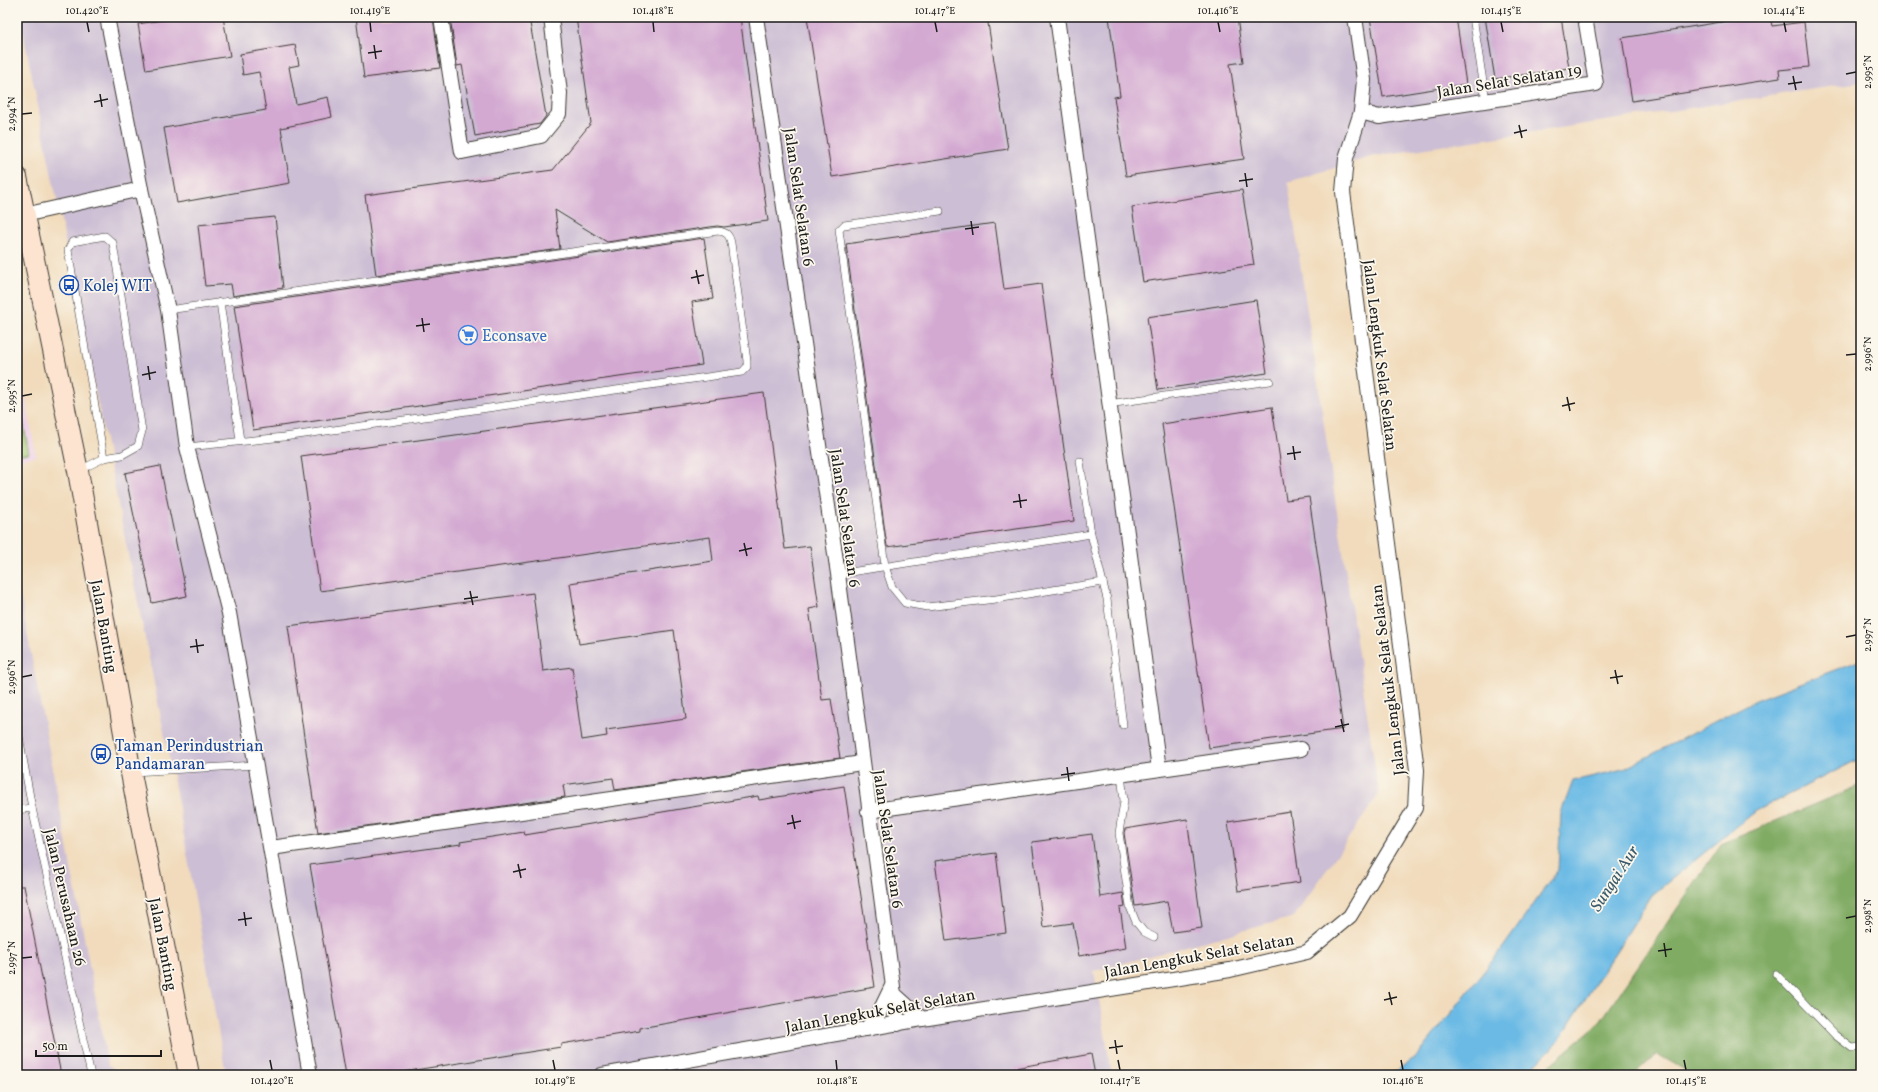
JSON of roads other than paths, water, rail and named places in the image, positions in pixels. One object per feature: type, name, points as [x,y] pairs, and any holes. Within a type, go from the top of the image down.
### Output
[{"type":"main road","name":"Jalan Banting","points":[[17,177],[78,471],[131,773],[189,1075]]},
{"type":"street","points":[[107,17],[141,189],[168,310],[187,447],[229,613],[310,1075]]},
{"type":"street","points":[[441,17],[462,152],[541,136],[559,114],[560,93],[551,17]]},
{"type":"street","name":"Jalan Selat Selatan 6","points":[[756,17],[838,574],[868,811],[898,1024]]},
{"type":"street","points":[[1057,17],[1108,404],[1159,769]]},
{"type":"street","name":"Jalan Lengkuk Selat Selatan","points":[[602,1075],[922,1019],[1230,970],[1307,952],[1350,916],[1415,808],[1417,770],[1343,192],[1346,158],[1361,112],[1364,80],[1355,17]]},
{"type":"street","name":"Jalan Selat Selatan 19","points":[[1361,112],[1379,117],[1596,84],[1585,17]]},
{"type":"street","points":[[24,215],[141,189]]},
{"type":"street","points":[[868,811],[1301,749]]},
{"type":"street","points":[[271,848],[862,763]]},
{"type":"street","points":[[866,1029],[878,1015],[893,989],[922,1019]]},
{"type":"lane","points":[[1473,17],[1486,101]]},
{"type":"lane","points":[[940,211],[844,225],[839,230],[885,566],[892,587],[905,603],[927,607],[996,599],[1103,582]]},
{"type":"lane","points":[[168,310],[718,231],[724,232],[730,236],[731,242],[746,360],[746,367],[742,372],[284,437],[240,440],[187,447]]},
{"type":"lane","points":[[78,471],[104,458],[122,454],[138,446],[142,431],[113,243],[105,236],[72,242],[68,250],[104,458]]},
{"type":"lane","points":[[220,302],[240,440]]},
{"type":"lane","points":[[1108,404],[1270,381]]},
{"type":"lane","points":[[1080,461],[1091,534],[1107,599],[1123,725]]},
{"type":"lane","points":[[838,574],[1091,534]]},
{"type":"lane","name":"Jalan Perusahaan 26","points":[[17,725],[32,808],[91,1075]]},
{"type":"lane","points":[[131,773],[256,765]]},
{"type":"lane","points":[[1121,774],[1124,801],[1119,833],[1130,907],[1136,922],[1144,932],[1154,937]]},
{"type":"lane","points":[[17,810],[32,808]]},
{"type":"lane","points":[[1776,974],[1835,1035],[1852,1048],[1861,1047]]},
{"type":"water","name":"Sungai Aur","points":[[1861,660],[1861,758],[1756,811],[1652,895],[1557,1043],[1525,1075],[1390,1075],[1417,1056],[1504,946],[1558,870],[1561,813],[1573,781],[1624,769],[1756,700]]},
{"type":"place","name":"Kolej WIT","points":[[69,285]]},
{"type":"place","name":"Econsave","points":[[468,335]]},
{"type":"place","name":"Taman Perindustrian Pandamaran","points":[[101,754]]}]
